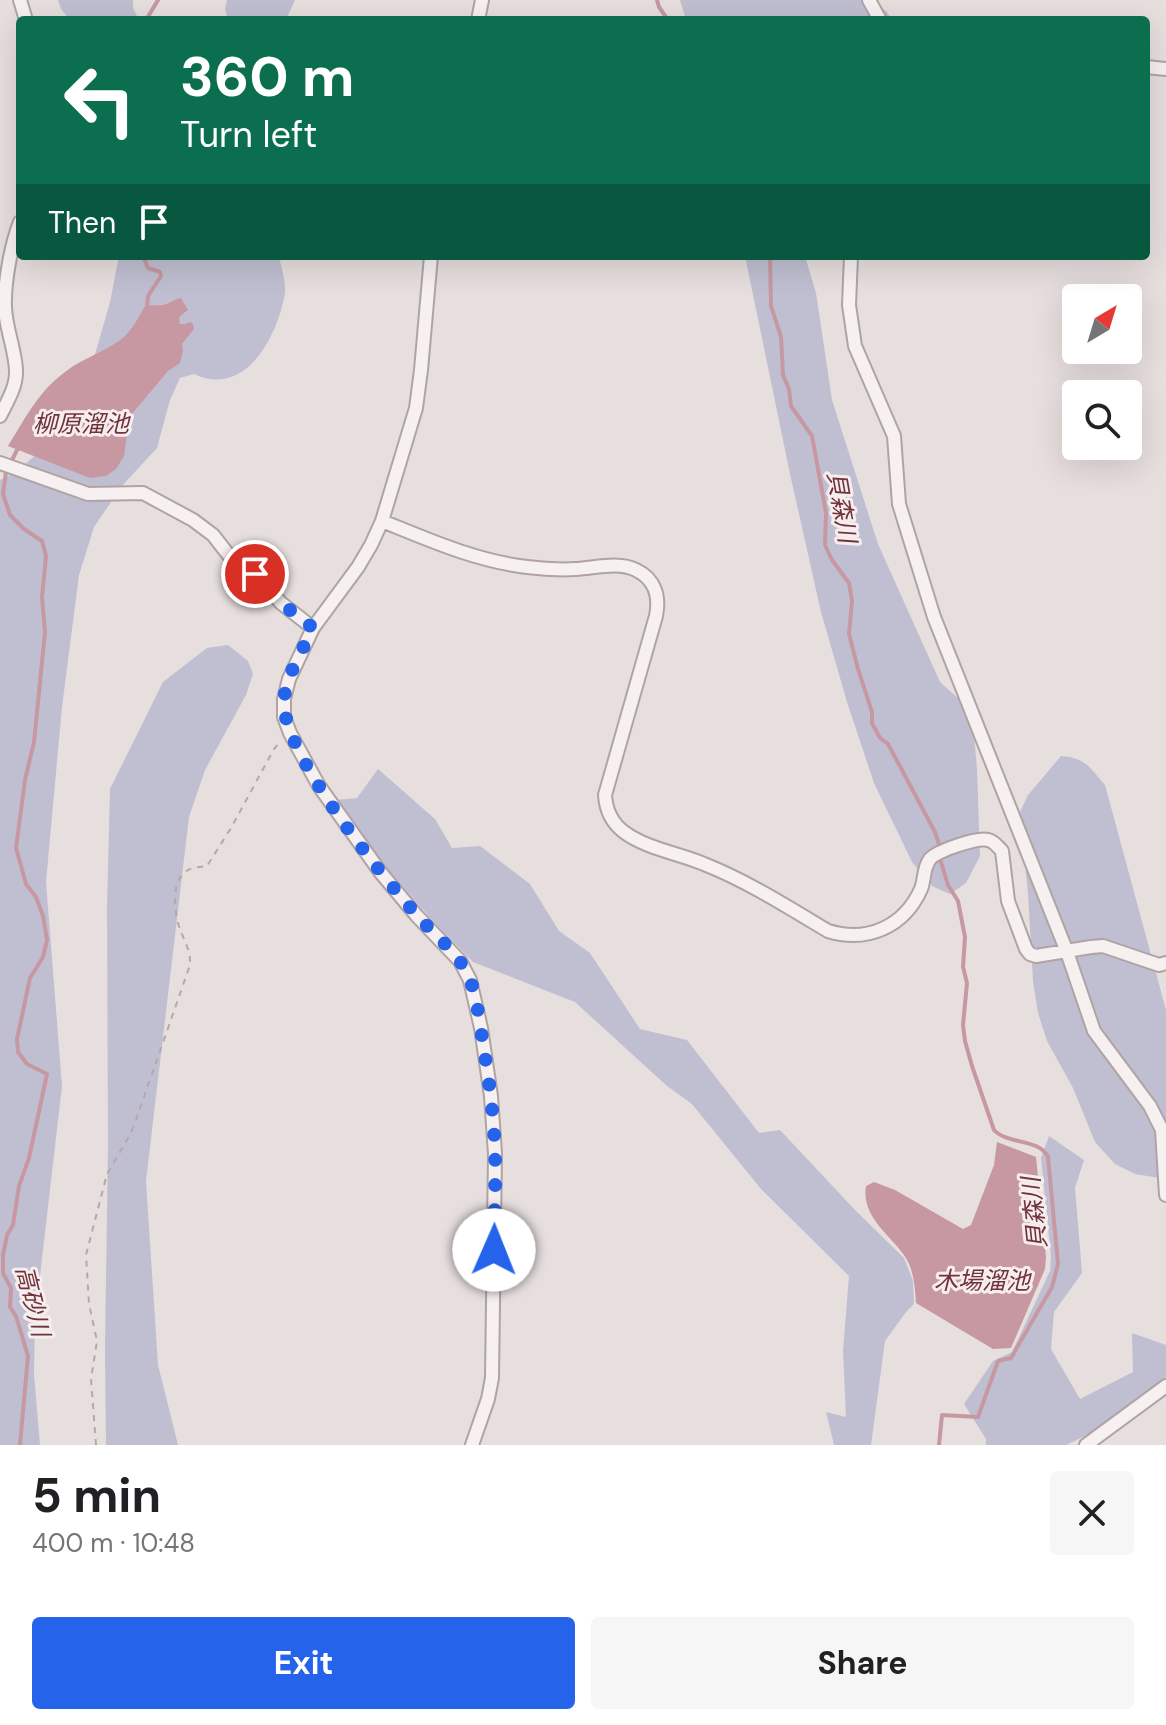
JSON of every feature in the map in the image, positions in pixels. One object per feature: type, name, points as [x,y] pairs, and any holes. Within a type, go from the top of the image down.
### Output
[{"type":"street","points":[[0,416],[11,396],[16,371],[2,306],[16,233]]},
{"type":"street","points":[[431,260],[416,408],[382,521],[358,567],[313,628],[289,679],[284,717],[319,786],[381,873],[460,961],[470,980],[491,1096],[495,1154],[492,1378],[472,1445]]},
{"type":"street","points":[[851,260],[849,305],[855,346],[894,436],[899,504],[934,617],[1067,952],[1094,1031],[1164,1129],[1166,1195]]},
{"type":"street","points":[[6,466],[88,494],[143,493],[193,520],[213,535],[231,558],[255,574],[281,603],[313,628]]},
{"type":"street","points":[[382,521],[443,546],[499,563],[554,570],[627,566],[650,581],[657,594],[656,616],[605,795],[610,817],[633,838],[729,875],[828,931],[859,936],[886,928],[903,915],[919,894],[925,868],[934,855],[987,839],[1002,851],[1008,901],[1030,954],[1036,956],[1103,946],[1159,965],[1166,963]]},
{"type":"street","points":[[1086,1445],[1166,1386]]},
{"type":"path","points":[[96,1445],[91,1379],[97,1341],[89,1304],[86,1255],[107,1174],[136,1120],[190,965],[188,946],[178,925],[175,891],[182,876],[189,870],[207,866],[274,749],[290,733]]},
{"type":"shaded area","points":[[58,0],[133,0],[137,16],[67,16]]},
{"type":"shaded area","points":[[227,0],[295,0],[288,16],[227,16]]},
{"type":"shaded area","points":[[680,0],[872,0],[890,16],[685,16]]},
{"type":"shaded area","points":[[118,260],[280,260],[284,279],[281,310],[267,344],[256,359],[229,378],[213,379],[194,374],[180,378],[170,400],[157,448],[122,486],[94,527],[79,575],[62,707],[46,882],[62,1086],[35,1319],[34,1374],[40,1445],[0,1445],[0,480],[15,473],[39,452],[88,379]]},
{"type":"shaded area","points":[[746,260],[806,260],[816,293],[832,400],[878,544],[940,682],[961,701],[973,723],[980,856],[966,883],[950,894],[932,886],[912,862],[874,783],[821,612]]},
{"type":"shaded area","points":[[228,645],[248,661],[253,674],[246,695],[205,770],[189,817],[146,1181],[158,1365],[178,1445],[106,1445],[110,789],[163,682],[207,648]]},
{"type":"shaded area","points":[[1061,756],[1082,761],[1105,785],[1166,1010],[1166,1179],[1135,1174],[1115,1164],[1095,1142],[1073,1088],[1047,1041],[1038,1013],[1020,812],[1028,795]]},
{"type":"shaded area","points":[[378,769],[435,819],[452,848],[480,846],[530,884],[559,931],[590,953],[640,1029],[687,1040],[759,1133],[780,1130],[904,1258],[913,1281],[914,1304],[885,1341],[871,1445],[834,1445],[826,1412],[846,1417],[843,1351],[849,1276],[761,1189],[692,1104],[667,1086],[575,1002],[473,962],[432,920],[380,860],[336,800],[357,798]]},
{"type":"shaded area","points":[[1049,1136],[1084,1160],[1075,1188],[1082,1273],[1054,1312],[1051,1349],[1080,1399],[1133,1372],[1132,1333],[1166,1345],[1166,1377],[1091,1433],[1066,1445],[986,1445],[986,1439],[964,1404],[993,1361],[1012,1352],[1050,1271],[1041,1158]]},
{"type":"water","name":"柳原溜池","points":[[181,298],[188,310],[180,316],[180,324],[190,322],[194,329],[182,344],[180,363],[168,371],[132,414],[124,456],[116,469],[106,476],[90,478],[8,446],[37,400],[60,376],[123,338],[145,306],[164,305]]},
{"type":"water","name":"木場溜池","points":[[997,1142],[1036,1157],[1046,1257],[1045,1269],[1011,1348],[993,1349],[916,1303],[910,1266],[872,1215],[866,1186],[874,1182],[895,1190],[963,1229],[971,1225],[994,1165]]},
{"type":"waterway","points":[[148,16],[158,0]]},
{"type":"waterway","name":"貝森川","points":[[657,0],[665,16]]},
{"type":"waterway","points":[[145,260],[148,268],[160,272],[161,276],[148,296],[147,308]]},
{"type":"waterway","name":"貝森川","points":[[770,260],[771,306],[781,337],[783,375],[791,406],[812,436],[826,513],[825,545],[849,583],[852,601],[849,634],[872,712],[872,723],[880,738],[888,744],[939,844]]},
{"type":"waterway","name":"高砂川","points":[[20,1445],[28,1356],[16,1316],[10,1307],[11,1288],[3,1273],[3,1255],[7,1235],[13,1225],[19,1186],[29,1158],[47,1074],[27,1064],[18,1052],[17,1039],[30,978],[43,957],[47,940],[43,916],[36,897],[26,884],[16,848],[25,780],[34,742],[45,632],[42,597],[46,556],[42,541],[10,515],[3,494],[6,472],[21,446]]},
{"type":"waterway","name":"貝森川","points":[[939,1445],[942,1415],[978,1417],[998,1361],[1011,1358],[1052,1287],[1058,1264],[1048,1157],[1038,1147],[1007,1138],[994,1130],[972,1066],[963,1025],[967,983],[963,967],[965,937],[958,901],[948,885],[941,862]]},
{"type":"route","points":[[255,574],[281,603],[313,628],[289,679],[284,699],[284,717],[304,760],[381,873],[460,961],[470,980],[491,1096],[495,1154],[494,1250]]}]
